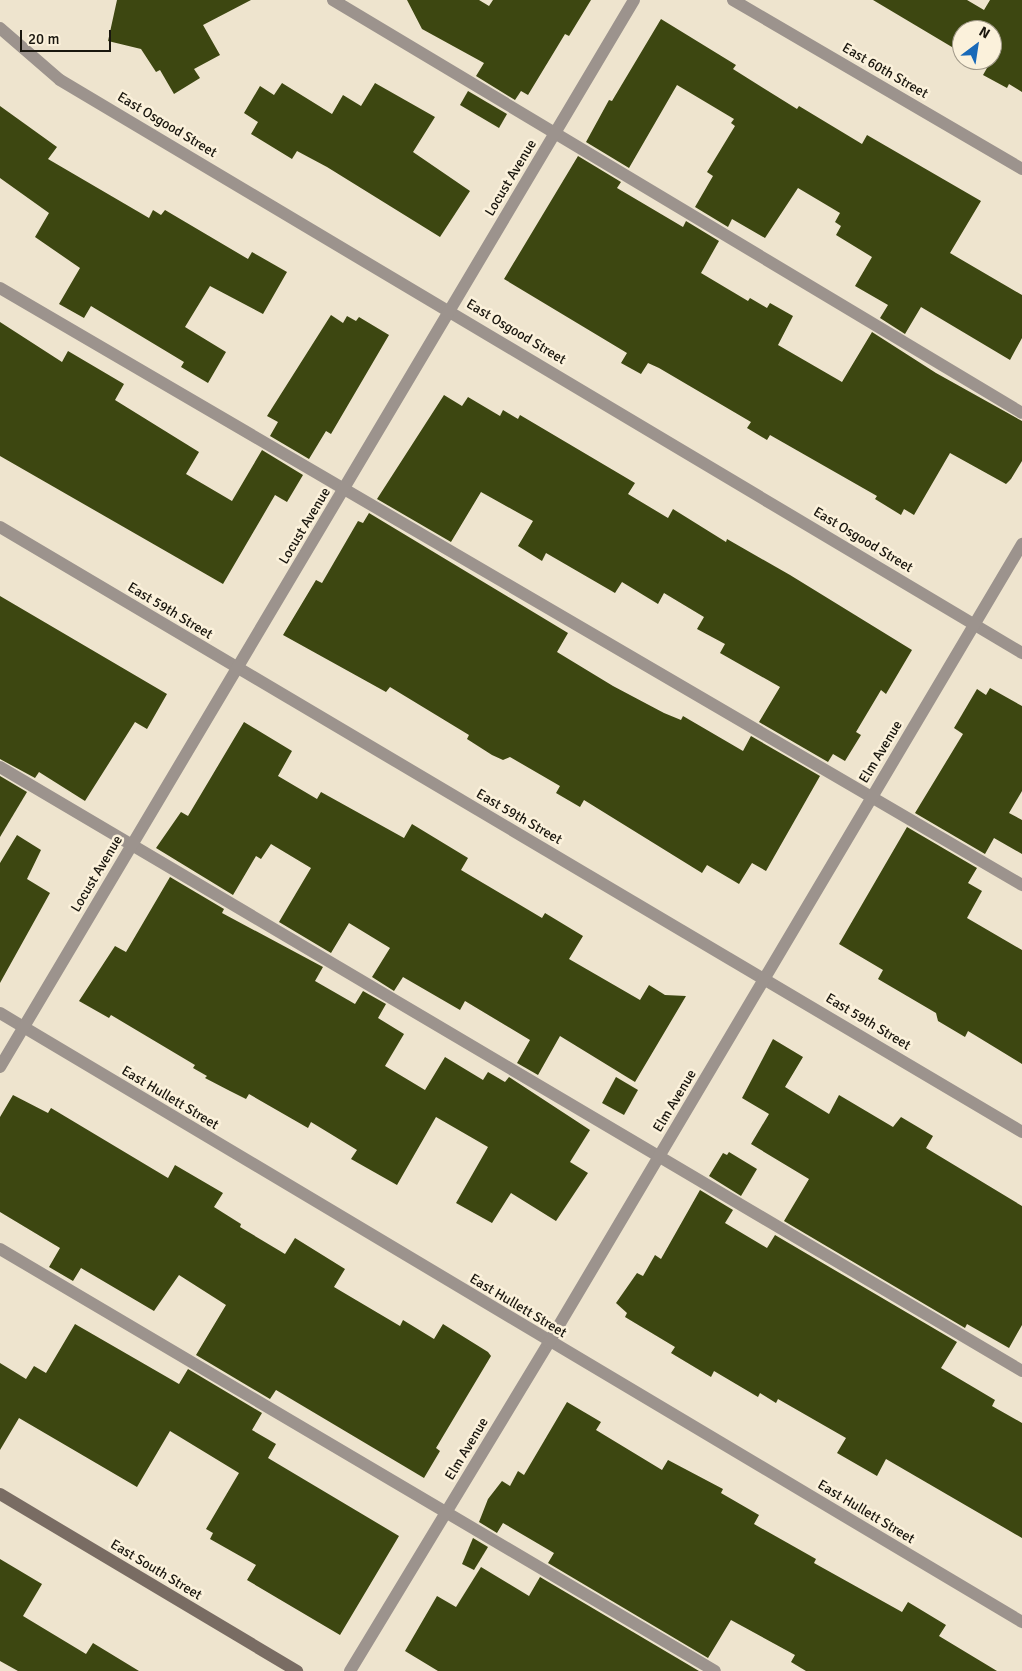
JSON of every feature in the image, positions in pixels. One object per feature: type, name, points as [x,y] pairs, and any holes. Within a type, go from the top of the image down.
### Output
[{"type":"street","points":[[333,0],[554,135],[1022,414]]},
{"type":"street","name":"Locust Avenue","points":[[0,1067],[634,0]]},
{"type":"street","name":"East 60th Street","points":[[734,0],[1022,168]]},
{"type":"street","name":"East Osgood Street","points":[[0,28],[60,80],[450,310],[1022,653]]},
{"type":"street","points":[[0,288],[1022,885]]},
{"type":"street","name":"East 59th Street","points":[[0,527],[1022,1132]]},
{"type":"street","name":"Elm Avenue","points":[[350,1671],[549,1342],[1022,544]]},
{"type":"street","points":[[0,767],[660,1155],[1022,1371]]},
{"type":"street","name":"East Hullett Street","points":[[0,1013],[549,1342],[1022,1622]]},
{"type":"street","points":[[0,1249],[447,1511],[715,1671]]},
{"type":"street","name":"East South Street","points":[[0,1494],[297,1671]]},
{"type":"building","points":[[117,0],[251,0],[203,25],[220,55],[194,69],[200,78],[174,94],[160,70],[156,72],[141,49],[108,41]]},
{"type":"building","points":[[407,0],[479,0],[489,6],[493,0],[591,0],[569,36],[565,34],[528,95],[521,91],[515,100],[476,76],[484,63],[422,29]]},
{"type":"building","points":[[873,0],[967,0],[984,10],[990,0],[1022,0],[1022,92],[1009,84],[1007,88],[983,75],[986,70],[1002,70],[1002,20],[952,20],[952,47]]},
{"type":"building","points":[[661,19],[736,65],[733,69],[797,109],[799,106],[862,144],[867,135],[981,201],[950,253],[1022,295],[1022,338],[1010,360],[921,307],[905,334],[880,318],[888,305],[855,286],[872,257],[836,235],[841,226],[835,222],[840,213],[798,188],[765,238],[732,219],[728,227],[695,207],[713,176],[707,172],[735,126],[731,123],[734,119],[677,85],[629,168],[586,142],[609,100],[612,101]]},
{"type":"building","points":[[282,83],[332,114],[343,95],[361,106],[375,83],[435,117],[413,152],[470,191],[440,237],[327,167],[297,151],[292,159],[251,134],[258,122],[244,113],[260,86],[274,95]]},
{"type":"building","points":[[468,91],[507,114],[499,128],[460,105]]},
{"type":"building","points":[[0,106],[57,147],[48,159],[149,218],[153,210],[161,215],[165,210],[248,259],[252,252],[287,272],[263,314],[210,286],[185,327],[226,352],[208,383],[181,367],[184,362],[91,306],[84,318],[59,304],[80,268],[35,237],[49,213],[0,178]]},
{"type":"building","points":[[578,156],[621,182],[617,188],[683,227],[686,221],[719,241],[701,273],[748,301],[750,298],[767,308],[770,303],[793,316],[778,345],[842,382],[872,332],[936,373],[1022,421],[1022,461],[1011,479],[1006,484],[950,453],[914,515],[904,509],[901,515],[875,499],[877,496],[770,435],[767,440],[747,428],[751,422],[659,368],[648,363],[641,374],[621,363],[627,353],[504,279]]},
{"type":"building","points":[[331,315],[343,323],[347,316],[356,321],[359,317],[389,335],[331,434],[326,431],[309,459],[270,436],[278,422],[267,416]]},
{"type":"building","points":[[0,322],[62,362],[68,351],[124,384],[115,400],[199,452],[186,474],[232,501],[262,450],[303,475],[287,502],[275,495],[223,584],[0,456]]},
{"type":"building","points":[[444,395],[462,406],[468,397],[500,416],[503,410],[518,419],[520,415],[635,483],[628,494],[668,518],[673,509],[726,542],[727,539],[790,575],[912,650],[886,694],[881,690],[856,732],[861,735],[845,761],[833,754],[828,762],[759,722],[780,687],[720,653],[725,644],[697,629],[704,617],[664,593],[658,604],[622,582],[615,593],[546,553],[542,561],[518,546],[533,521],[481,492],[451,542],[377,499]]},
{"type":"building","points":[[369,513],[568,633],[557,652],[613,686],[664,713],[681,720],[683,716],[743,751],[751,736],[820,776],[766,871],[752,863],[739,884],[707,865],[702,873],[584,800],[580,807],[556,793],[560,786],[510,757],[503,760],[492,755],[467,739],[469,735],[390,687],[386,692],[283,635],[316,580],[322,583],[358,521],[363,523]]},
{"type":"building","points":[[0,596],[167,694],[147,729],[135,722],[85,801],[39,772],[35,778],[0,759]]},
{"type":"building","points":[[990,688],[1022,706],[1022,791],[1009,813],[1022,820],[1022,854],[994,838],[985,854],[915,813],[963,734],[954,728],[977,689],[986,695]]},
{"type":"building","points":[[244,722],[292,751],[278,776],[317,799],[321,792],[404,838],[412,824],[468,858],[461,870],[542,918],[545,913],[583,936],[569,959],[640,1000],[649,985],[665,995],[686,996],[635,1082],[560,1036],[538,1075],[517,1063],[530,1040],[465,1001],[460,1010],[403,977],[394,991],[372,977],[390,948],[349,923],[331,953],[279,922],[311,868],[271,844],[261,859],[256,856],[233,895],[156,848],[181,812],[188,816]]},
{"type":"building","points":[[0,776],[27,792],[0,837]]},
{"type":"building","points":[[907,827],[977,868],[968,883],[982,891],[967,918],[1022,950],[1022,1064],[968,1031],[965,1037],[938,1021],[936,1013],[878,979],[883,970],[839,944]]},
{"type":"building","points":[[17,835],[41,850],[27,879],[50,893],[0,983],[0,863]]},
{"type":"building","points":[[170,877],[224,909],[222,913],[323,967],[315,981],[355,1004],[363,991],[386,1004],[378,1018],[404,1034],[385,1066],[425,1090],[445,1057],[483,1080],[488,1072],[505,1082],[509,1077],[590,1130],[570,1162],[588,1173],[556,1221],[511,1193],[492,1223],[456,1203],[488,1147],[436,1117],[397,1185],[351,1159],[357,1150],[311,1122],[308,1128],[249,1094],[246,1099],[205,1078],[207,1076],[193,1068],[195,1065],[111,1015],[109,1018],[79,1001],[115,946],[126,952]]},
{"type":"building","points":[[773,1039],[803,1057],[785,1087],[829,1114],[839,1095],[893,1127],[901,1117],[933,1136],[926,1148],[1022,1206],[1022,1325],[1009,1348],[967,1324],[965,1328],[784,1221],[809,1179],[751,1144],[769,1114],[742,1098]]},
{"type":"building","points":[[616,1077],[638,1090],[624,1115],[602,1103]]},
{"type":"building","points":[[13,1095],[48,1113],[51,1108],[168,1178],[175,1165],[223,1193],[214,1207],[241,1224],[240,1227],[285,1254],[295,1238],[345,1269],[334,1287],[400,1326],[403,1320],[434,1339],[443,1324],[488,1352],[491,1356],[436,1448],[440,1451],[424,1478],[276,1390],[270,1399],[196,1355],[226,1305],[179,1275],[154,1311],[81,1268],[73,1281],[49,1267],[60,1248],[0,1212],[0,1117]]},
{"type":"building","points":[[729,1152],[757,1169],[741,1196],[709,1176],[723,1153],[727,1155]]},
{"type":"building","points":[[700,1190],[733,1210],[725,1223],[767,1248],[775,1235],[957,1342],[941,1368],[995,1400],[992,1406],[1022,1423],[1022,1538],[886,1459],[877,1476],[837,1453],[846,1438],[778,1399],[776,1403],[760,1393],[758,1397],[714,1371],[711,1377],[671,1353],[675,1347],[625,1317],[627,1313],[616,1303],[637,1273],[643,1276],[655,1255],[661,1259]]},
{"type":"building","points":[[75,1324],[179,1384],[188,1369],[262,1413],[252,1430],[276,1444],[268,1458],[399,1536],[340,1635],[247,1580],[256,1565],[210,1539],[213,1533],[206,1529],[239,1473],[170,1431],[137,1487],[19,1418],[0,1450],[0,1363],[26,1379],[34,1366],[46,1373]]},
{"type":"building","points":[[567,1402],[601,1422],[596,1430],[662,1470],[668,1460],[723,1489],[721,1493],[759,1515],[754,1524],[816,1559],[814,1563],[902,1612],[908,1602],[946,1625],[939,1636],[997,1671],[806,1671],[791,1662],[795,1655],[731,1620],[708,1658],[548,1563],[554,1553],[503,1523],[497,1533],[479,1522],[488,1499],[502,1481],[510,1486],[518,1471],[524,1475]]},
{"type":"building","points":[[473,1538],[488,1547],[474,1570],[462,1564]]},
{"type":"building","points":[[0,1559],[42,1584],[23,1616],[86,1654],[93,1643],[139,1671],[18,1671],[0,1661]]},
{"type":"building","points":[[481,1567],[529,1596],[540,1577],[699,1671],[438,1671],[405,1651],[437,1596],[456,1607]]}]
